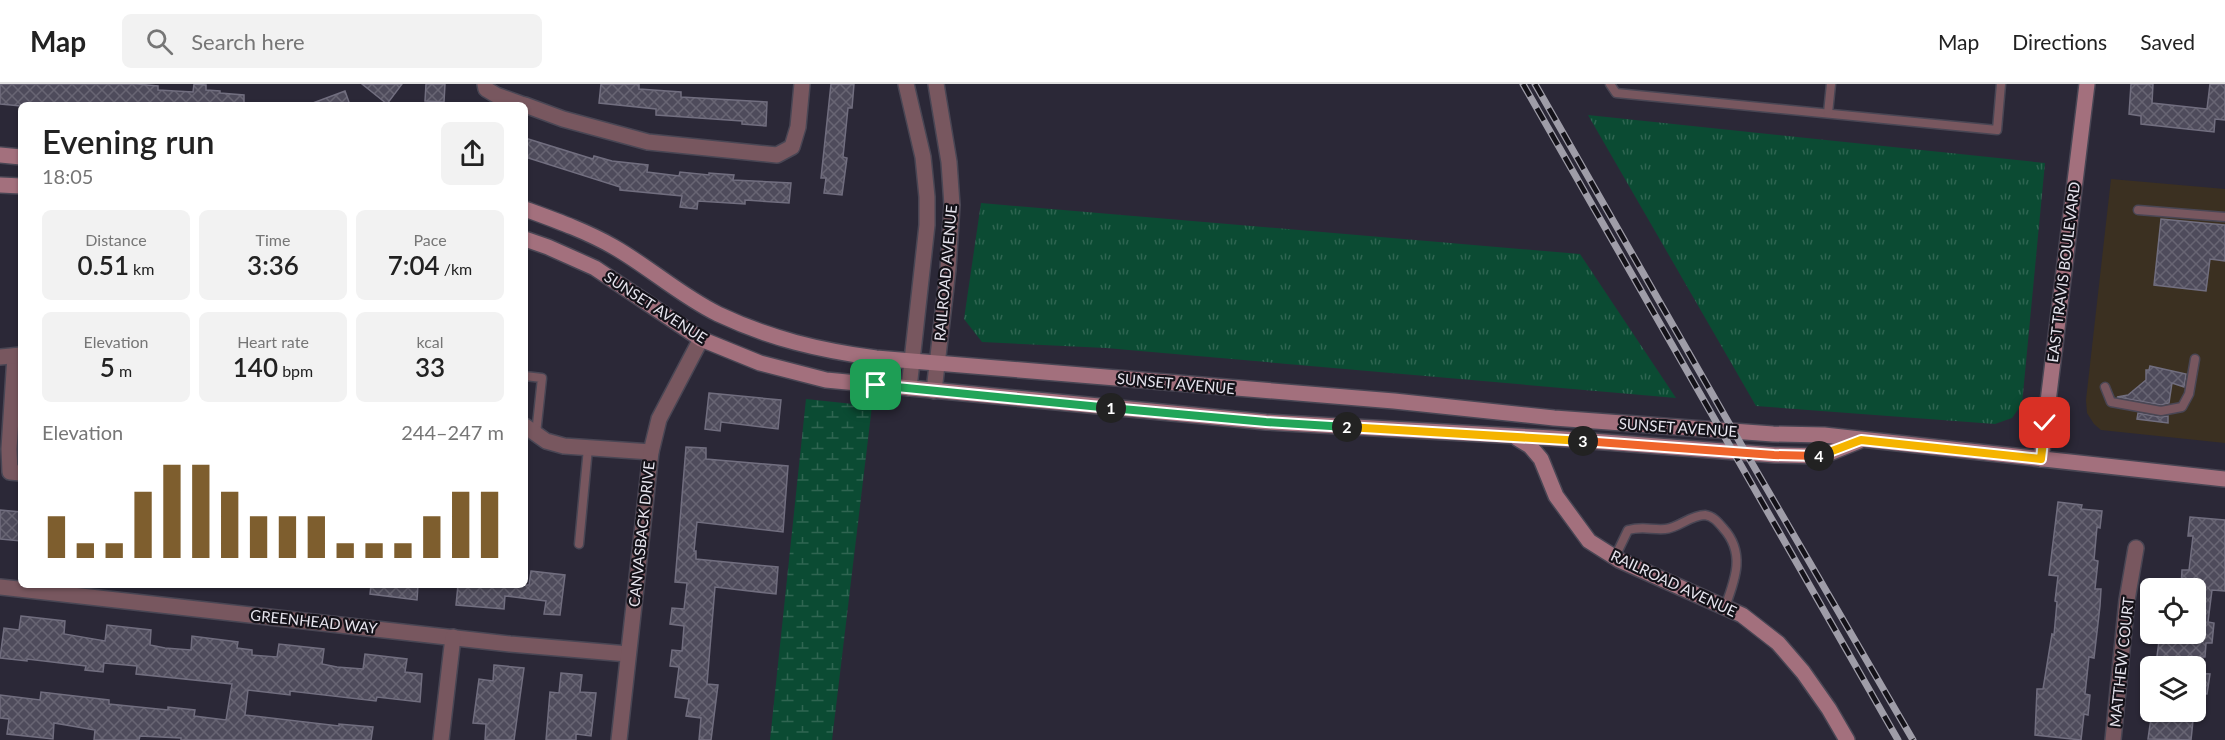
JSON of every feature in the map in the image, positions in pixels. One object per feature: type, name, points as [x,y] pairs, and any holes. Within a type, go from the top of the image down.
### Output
[{"type":"main road","name":"EAST TRAVIS BOULEVARD","points":[[2041,459],[2087,84]]},
{"type":"main road","points":[[0,155],[18,157]]},
{"type":"main road","points":[[0,185],[18,186]]},
{"type":"main road","name":"SUNSET AVENUE","points":[[528,210],[558,220],[614,247],[687,296],[717,313],[769,336],[832,352],[912,361],[1394,401],[1554,418],[1773,434],[1824,435],[2225,479]]},
{"type":"main road","name":"SUNSET AVENUE","points":[[528,240],[595,268],[701,339],[760,363],[826,380],[1266,422],[1517,438],[1552,438],[1774,455],[1822,456],[1861,440]]},
{"type":"main road","points":[[1550,480],[1554,418]]},
{"type":"main road","name":"RAILROAD AVENUE","points":[[1517,438],[1530,446],[1541,459],[1556,496],[1589,541],[1615,557],[1742,615],[1778,643],[1803,672],[1847,740]]},
{"type":"street","points":[[485,84],[486,89],[496,95],[516,102]]},
{"type":"street","points":[[528,106],[563,119],[648,141],[777,155],[792,147],[798,127],[802,84]]},
{"type":"street","name":"RAILROAD AVENUE","points":[[906,84],[923,157],[927,197],[927,225],[909,388]]},
{"type":"street","name":"RAILROAD AVENUE","points":[[934,391],[949,261],[952,205],[949,162],[936,84]]},
{"type":"street","name":"CANVASBACK DRIVE","points":[[619,740],[651,452],[659,419],[701,339]]},
{"type":"street","points":[[10,472],[12,356]]},
{"type":"street","points":[[531,430],[546,441],[564,446],[651,452]]},
{"type":"street","name":"MATTHEW COURT","points":[[2113,740],[2127,600],[2136,548]]},
{"type":"street","name":"GREENHEAD WAY","points":[[0,587],[628,654]]},
{"type":"street","points":[[441,740],[453,637]]},
{"type":"lane","points":[[1611,84],[1616,93],[1997,130],[2001,84]]},
{"type":"lane","points":[[1828,114],[1831,84]]},
{"type":"lane","points":[[2138,210],[2225,218]]},
{"type":"lane","points":[[2105,387],[2111,402],[2161,411],[2182,407],[2189,394],[2195,359]]},
{"type":"lane","points":[[528,376],[542,378],[531,430]]},
{"type":"lane","points":[[579,544],[588,448]]},
{"type":"lane","points":[[1615,557],[1628,530],[1640,526],[1666,529],[1698,516],[1707,515],[1729,535],[1736,548],[1738,561],[1736,576],[1725,607]]},
{"type":"shaded area","points":[[2111,179],[2225,189],[2225,443],[2101,430],[2087,413],[2086,400]]},
{"type":"green space","points":[[1588,115],[2045,163],[2022,404],[2012,418],[1995,424],[1756,406]]},
{"type":"green space","points":[[981,203],[1580,254],[1676,398],[1106,348],[982,342],[964,319]]},
{"type":"green space","points":[[806,399],[872,406],[832,740],[770,740]]},
{"type":"building","points":[[0,84],[137,84],[158,86],[158,90],[193,92],[194,84],[206,85],[206,90],[244,95],[244,102],[18,102],[18,106],[0,104]]},
{"type":"building","points":[[362,84],[402,84],[388,102],[384,102]]},
{"type":"building","points":[[426,84],[445,84],[444,102],[425,101]]},
{"type":"building","points":[[601,84],[639,84],[639,89],[681,92],[681,97],[767,102],[766,126],[742,124],[742,121],[656,115],[656,109],[599,103]]},
{"type":"building","points":[[831,84],[854,84],[852,108],[848,108],[843,157],[847,158],[842,195],[824,193],[826,178],[821,178]]},
{"type":"building","points":[[2131,84],[2153,84],[2152,103],[2207,109],[2210,84],[2225,84],[2225,120],[2215,119],[2214,132],[2141,124],[2141,116],[2129,114]]},
{"type":"building","points":[[345,91],[349,102],[315,102]]},
{"type":"building","points":[[528,139],[593,159],[594,156],[612,161],[648,165],[647,172],[679,176],[680,172],[709,175],[709,173],[734,175],[733,180],[791,183],[789,203],[745,200],[745,204],[698,201],[697,209],[680,207],[682,196],[620,190],[620,187],[528,158]]},
{"type":"building","points":[[2161,219],[2225,225],[2225,261],[2210,259],[2206,291],[2154,285]]},
{"type":"building","points":[[2150,366],[2186,374],[2184,387],[2172,383],[2169,403],[2161,405],[2117,397],[2128,395],[2146,380],[2146,370],[2149,370]]},
{"type":"building","points":[[709,393],[781,400],[778,429],[721,422],[720,431],[705,429]]},
{"type":"building","points":[[2138,413],[2168,416],[2168,423],[2137,419]]},
{"type":"building","points":[[686,447],[706,448],[706,459],[788,466],[783,532],[697,522],[694,551],[696,551],[696,559],[778,567],[776,594],[715,587],[707,684],[718,685],[711,740],[699,740],[701,718],[686,716],[689,699],[675,697],[679,667],[670,666],[672,650],[682,651],[684,626],[670,624],[672,608],[684,609],[687,583],[675,582]]},
{"type":"building","points":[[2058,502],[2082,505],[2081,509],[2102,511],[2100,528],[2097,527],[2094,560],[2098,561],[2095,589],[2101,589],[2100,606],[2094,658],[2089,657],[2085,694],[2090,695],[2088,715],[2084,714],[2081,740],[2035,735],[2037,689],[2043,689],[2052,634],[2054,635],[2058,576],[2049,575]]},
{"type":"building","points":[[0,510],[18,512],[18,541],[0,539]]},
{"type":"building","points":[[2190,517],[2225,520],[2225,591],[2212,590],[2208,622],[2214,623],[2212,643],[2206,643],[2206,578],[2182,578],[2182,570],[2189,570],[2193,536],[2188,536]]},
{"type":"building","points":[[531,571],[565,575],[560,615],[544,614],[546,601],[505,596],[504,609],[456,605],[458,588],[528,588]]},
{"type":"building","points":[[371,588],[418,588],[417,600],[370,594]]},
{"type":"building","points":[[21,616],[65,621],[64,634],[105,641],[107,625],[151,630],[150,645],[165,648],[191,650],[192,636],[238,642],[237,648],[252,650],[252,655],[277,657],[279,644],[324,649],[322,664],[337,667],[363,669],[365,654],[407,659],[405,672],[422,674],[420,702],[377,697],[376,701],[290,691],[290,695],[248,690],[245,715],[339,726],[339,724],[373,727],[371,740],[181,740],[181,738],[140,736],[139,740],[94,740],[95,730],[54,723],[53,739],[7,734],[9,719],[0,718],[0,695],[40,700],[41,692],[109,700],[109,704],[168,710],[168,707],[195,710],[194,716],[226,720],[232,684],[136,674],[137,666],[104,663],[103,672],[85,670],[86,666],[0,658],[4,628],[19,630]]},
{"type":"building","points":[[2159,644],[2206,644],[2205,656],[2157,656]]},
{"type":"building","points":[[494,665],[524,668],[514,740],[485,740],[486,724],[473,723],[479,679],[493,681]]},
{"type":"building","points":[[561,673],[582,675],[580,692],[596,693],[591,736],[576,734],[576,740],[546,740],[550,692],[559,693]]},
{"type":"building","points":[[2206,674],[2210,674],[2206,694]]},
{"type":"building","points":[[2150,722],[2193,722],[2191,740],[2148,739]]},
{"type":"railway","points":[[1523,84],[1898,740]]},
{"type":"railway","points":[[1535,84],[1913,740]]},
{"type":"route","points":[[876,385],[1266,422],[1517,438],[1552,438],[1774,455],[1822,456],[1861,440],[2041,459],[2045,423]]}]
